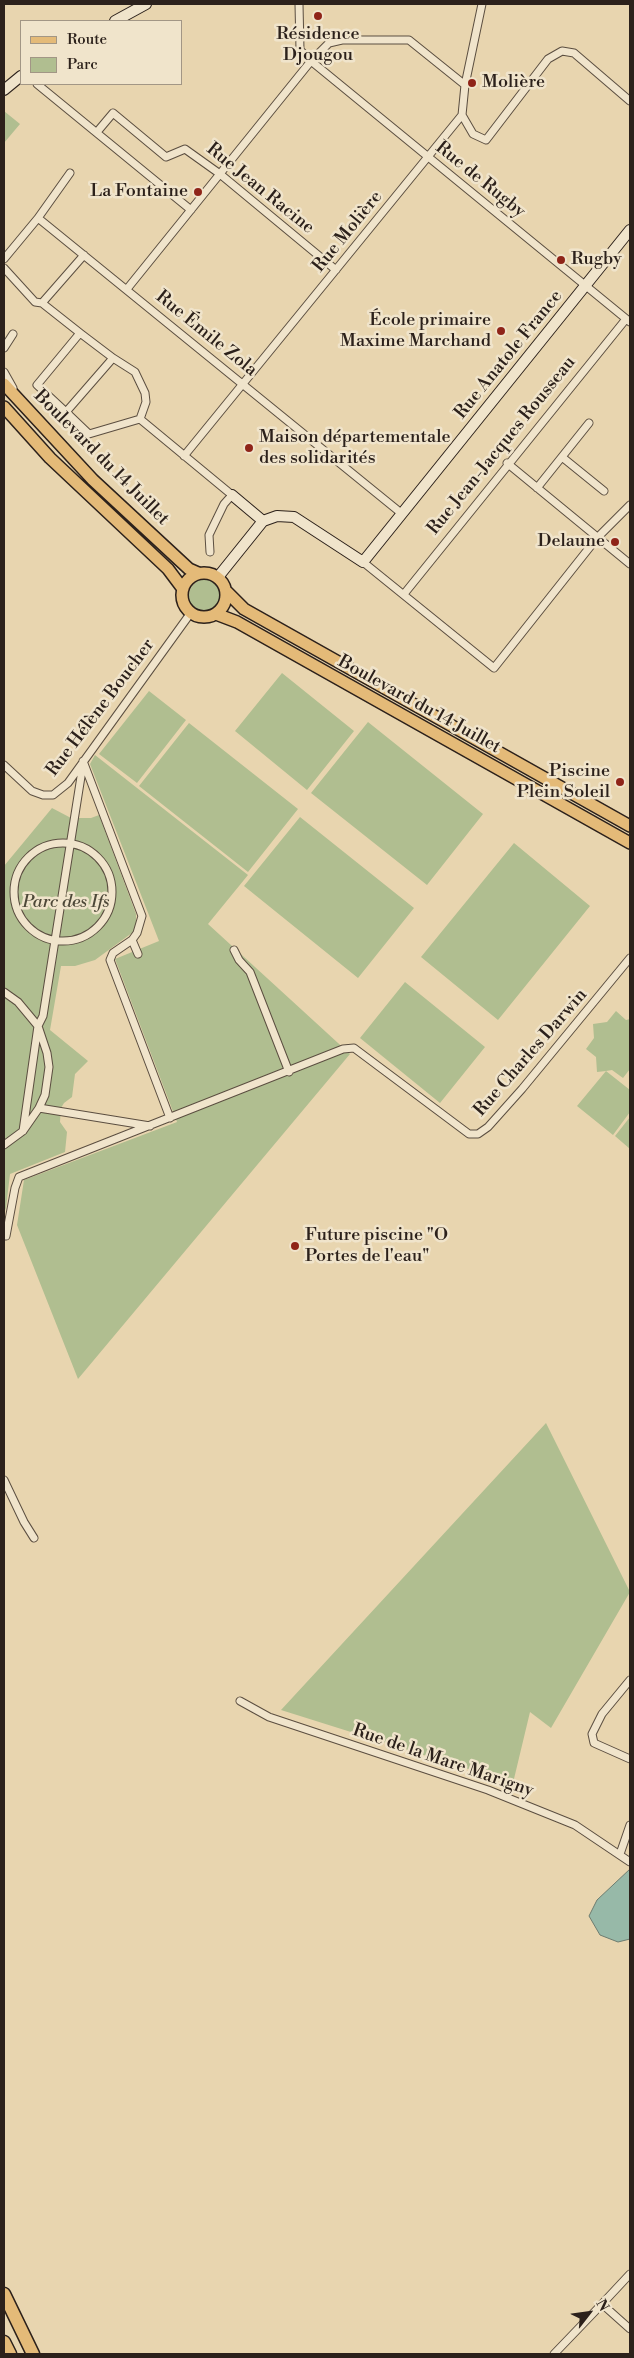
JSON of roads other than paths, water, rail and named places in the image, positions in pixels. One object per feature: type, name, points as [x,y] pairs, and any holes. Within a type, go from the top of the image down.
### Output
[{"type":"highway","points":[[4,2294],[33,2354]]},
{"type":"highway","points":[[4,2342],[10,2354]]},
{"type":"main road","name":"Boulevard du 14 Juillet","points":[[4,384],[93,480],[189,570],[198,573],[205,572],[218,577],[227,592],[244,609],[630,826]]},
{"type":"main road","points":[[4,407],[50,458],[168,569],[183,589]]},
{"type":"main road","points":[[190,614],[183,606],[181,598],[183,589],[191,578],[198,573]]},
{"type":"main road","points":[[216,614],[221,609],[227,592]]},
{"type":"main road","name":"Boulevard du 14 Juillet","points":[[190,614],[202,618],[216,614],[237,622],[630,843]]},
{"type":"street","points":[[116,20],[129,8],[146,4]]},
{"type":"street","points":[[299,4],[300,50],[310,61]]},
{"type":"street","points":[[482,4],[464,85],[462,115],[473,134],[486,140],[548,59],[562,51],[574,53],[630,101]]},
{"type":"street","points":[[127,289],[310,61],[329,43],[342,40],[409,40],[464,85]]},
{"type":"street","name":"Rue de Rugby","points":[[310,61],[587,285],[595,295],[628,321]]},
{"type":"street","points":[[4,90],[20,77]]},
{"type":"street","points":[[38,85],[191,210]]},
{"type":"street","name":"Rue Jean Racine","points":[[97,132],[113,113],[166,157],[185,149],[220,174],[336,270]]},
{"type":"street","name":"Rue Molière","points":[[184,456],[244,385],[462,115]]},
{"type":"street","points":[[4,259],[38,218],[70,173]]},
{"type":"street","name":"Rue Émile Zola","points":[[38,218],[401,512]]},
{"type":"street","name":"Rue Anatole France","points":[[363,562],[401,512],[630,230]]},
{"type":"street","points":[[42,303],[84,255]]},
{"type":"street","points":[[4,268],[35,302],[42,303],[134,372],[145,393],[146,402],[140,419]]},
{"type":"street","name":"Rue Jean-Jacques Rousseau","points":[[404,594],[508,463],[628,321]]},
{"type":"street","points":[[80,333],[37,384],[89,434],[140,419]]},
{"type":"street","points":[[4,348],[13,334]]},
{"type":"street","points":[[66,412],[113,358]]},
{"type":"street","points":[[4,372],[26,409]]},
{"type":"street","points":[[140,419],[264,521]]},
{"type":"street","points":[[537,488],[589,423]]},
{"type":"street","points":[[562,457],[604,491]]},
{"type":"street","points":[[508,463],[630,564]]},
{"type":"street","points":[[210,552],[209,536],[224,504],[232,495]]},
{"type":"street","points":[[218,577],[264,521],[277,516],[294,517],[363,562],[494,668],[597,538],[630,505]]},
{"type":"street","name":"Rue Hélène Boucher","points":[[4,765],[32,791],[52,795],[68,784],[190,614]]},
{"type":"street","points":[[23,1131],[38,1026],[43,1016],[83,762]]},
{"type":"street","points":[[83,762],[140,908],[141,925],[132,940],[113,953],[110,960],[170,1118]]},
{"type":"street","points":[[71,843],[91,852],[106,868],[112,889],[112,900],[106,916],[96,929],[77,940],[55,941],[32,930],[23,920],[14,897],[14,884],[21,866],[34,852],[52,844],[71,843]]},
{"type":"street","points":[[132,940],[138,954]]},
{"type":"street","points":[[234,950],[239,960],[250,972],[289,1072]]},
{"type":"street","name":"Rue Charles Darwin","points":[[6,1236],[15,1188],[19,1177],[289,1072],[343,1049],[354,1048],[469,1134],[478,1134],[488,1127],[522,1090],[630,958]]},
{"type":"street","points":[[4,992],[18,1002],[38,1026],[47,1053],[49,1067],[45,1095],[39,1108],[23,1131],[4,1145]]},
{"type":"street","points":[[39,1108],[150,1126]]},
{"type":"street","points":[[4,1480],[24,1522],[34,1538]]},
{"type":"street","points":[[630,1680],[602,1714],[592,1734],[594,1743],[630,1759]]},
{"type":"street","name":"Rue de la Mare Marigny","points":[[240,1701],[268,1717],[496,1793],[575,1825],[630,1862]]},
{"type":"street","points":[[620,1854],[630,1825]]},
{"type":"street","points":[[554,2354],[630,2274]]},
{"type":"street","points":[[602,2304],[630,2329]]},
{"type":"place","name":"Résidence Djougou","points":[[318,16]]},
{"type":"place","name":"Molière","points":[[472,83]]},
{"type":"place","name":"La Fontaine","points":[[198,192]]},
{"type":"place","name":"Rugby","points":[[561,260]]},
{"type":"place","name":"École primaire Maxime Marchand","points":[[501,331]]},
{"type":"place","name":"Maison départementale des solidarités","points":[[249,448]]},
{"type":"place","name":"Delaune","points":[[615,542]]},
{"type":"place","name":"Piscine Plein Soleil","points":[[620,782]]},
{"type":"place","name":"Future piscine \"O Portes de l'eau\"","points":[[295,1246]]},
{"type":"park label","name":"Parc des Ifs","points":[[66,903]]}]
